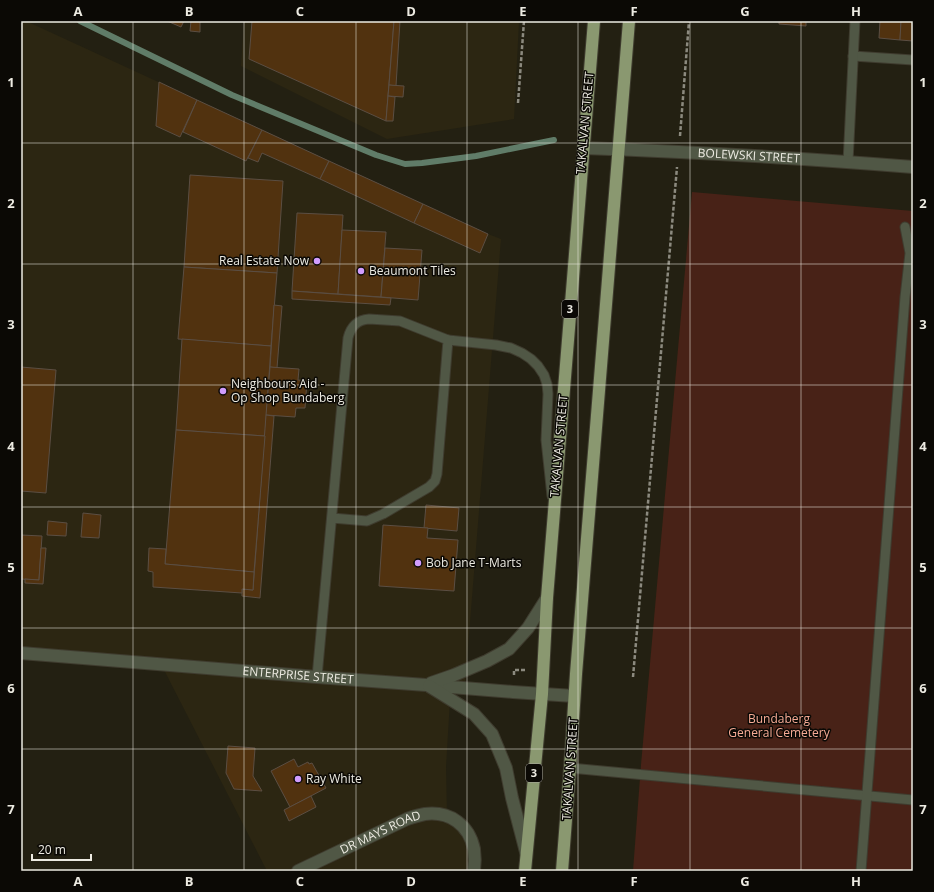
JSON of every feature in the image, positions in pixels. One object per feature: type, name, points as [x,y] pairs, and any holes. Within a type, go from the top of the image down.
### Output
[{"type":"highway","name":"TAKALVAN STREET","points":[[525,871],[542,694],[547,598],[594,21]]},
{"type":"highway","name":"TAKALVAN STREET","points":[[562,871],[574,696],[629,21]]},
{"type":"street","name":"BOLEWSKI STREET","points":[[584,148],[848,162],[913,168]]},
{"type":"street","points":[[426,685],[487,661],[509,649],[528,628],[547,598]]},
{"type":"street","name":"ENTERPRISE STREET","points":[[21,653],[574,696]]},
{"type":"street","points":[[426,685],[474,714],[492,734],[506,768],[526,852]]},
{"type":"street","name":"DR MAYS ROAD","points":[[298,871],[407,819],[424,814],[448,816],[456,820],[464,827],[474,848],[474,871]]},
{"type":"lane","points":[[848,162],[855,21]]},
{"type":"lane","points":[[853,56],[913,60]]},
{"type":"lane","points":[[861,871],[905,297],[910,253],[905,227]]},
{"type":"lane","points":[[317,677],[348,338],[352,328],[355,325],[364,319],[400,321],[448,340],[511,348],[531,359],[544,375],[547,384],[546,440],[554,515]]},
{"type":"lane","points":[[332,518],[367,521],[429,488],[435,481],[437,474],[448,340]]},
{"type":"lane","points":[[570,768],[913,800]]},
{"type":"path","points":[[518,103],[524,21]]},
{"type":"path","points":[[633,677],[689,21]]},
{"type":"path","points":[[514,674],[514,670],[527,670]]},
{"type":"shaded area","points":[[21,21],[26,21],[501,239],[465,684],[451,683],[446,767],[447,817],[469,838],[473,871],[267,871],[161,664],[21,652]]},
{"type":"shaded area","points":[[244,21],[519,21],[514,119],[387,139],[241,66]]},
{"type":"green space","name":"Bundaberg General Cemetery","points":[[692,192],[913,211],[913,871],[633,871],[641,765]]},
{"type":"building","points":[[167,21],[184,21],[181,27]]},
{"type":"building","points":[[191,21],[200,21],[200,32],[190,31]]},
{"type":"building","points":[[252,21],[394,21],[386,121],[249,59]]},
{"type":"building","points":[[394,21],[400,21],[396,86],[389,85]]},
{"type":"building","points":[[779,21],[806,21],[806,26],[779,24]]},
{"type":"building","points":[[880,21],[901,21],[900,40],[879,38]]},
{"type":"building","points":[[901,21],[913,21],[913,41],[900,40]]},
{"type":"building","points":[[159,82],[197,100],[180,137],[156,126]]},
{"type":"building","points":[[389,85],[404,86],[403,97],[388,96]]},
{"type":"building","points":[[388,96],[395,97],[393,121],[386,121]]},
{"type":"building","points":[[197,100],[262,130],[246,161],[183,132]]},
{"type":"building","points":[[262,130],[329,161],[320,179],[262,153],[258,162],[248,158]]},
{"type":"building","points":[[329,161],[423,204],[414,223],[320,179]]},
{"type":"building","points":[[190,175],[283,181],[277,273],[184,267]]},
{"type":"building","points":[[423,204],[488,234],[480,253],[414,223]]},
{"type":"building","name":"Real Estate Now","points":[[297,213],[343,215],[338,294],[292,291]]},
{"type":"building","name":"Beaumont Tiles","points":[[342,230],[386,232],[381,297],[338,294]]},
{"type":"building","points":[[385,248],[422,250],[418,300],[381,297]]},
{"type":"building","points":[[184,267],[277,273],[271,346],[178,339]]},
{"type":"building","points":[[292,291],[391,298],[390,305],[292,299]]},
{"type":"building","points":[[274,305],[282,306],[277,368],[270,367]]},
{"type":"building","name":"Neighbours Aid - Op Shop Bundaberg","points":[[182,339],[271,346],[265,436],[176,430]]},
{"type":"building","points":[[21,367],[56,370],[46,493],[21,491]]},
{"type":"building","points":[[270,367],[299,369],[298,380],[307,381],[305,408],[296,408],[295,417],[266,415]]},
{"type":"building","points":[[266,415],[274,416],[260,598],[242,596],[242,589],[253,590]]},
{"type":"building","points":[[176,430],[265,436],[254,572],[165,564]]},
{"type":"building","points":[[426,505],[459,508],[457,531],[424,528]]},
{"type":"building","points":[[83,513],[101,515],[99,538],[81,537]]},
{"type":"building","points":[[48,521],[67,523],[66,536],[47,535]]},
{"type":"building","name":"Bob Jane T-Marts","points":[[383,525],[428,528],[427,538],[458,540],[454,591],[379,586]]},
{"type":"building","points":[[21,535],[42,536],[39,580],[21,579]]},
{"type":"building","points":[[41,548],[46,548],[43,584],[25,583],[25,579],[39,580]]},
{"type":"building","points":[[149,548],[166,549],[165,564],[254,572],[253,590],[242,589],[242,593],[153,587],[153,572],[148,571]]},
{"type":"building","points":[[228,746],[255,748],[253,776],[262,791],[234,789],[226,773]]},
{"type":"building","name":"Ray White","points":[[294,759],[298,767],[308,762],[309,764],[312,763],[326,788],[290,807],[271,771]]},
{"type":"building","points":[[311,796],[316,807],[289,821],[284,810]]},
{"type":"waterway","points":[[80,21],[232,95],[376,155],[405,164],[476,156],[554,140]]},
{"type":"place","name":"Real Estate Now","points":[[317,261]]},
{"type":"place","name":"Beaumont Tiles","points":[[361,271]]},
{"type":"place","name":"Neighbours Aid - Op Shop Bundaberg","points":[[223,391]]},
{"type":"place","name":"Bob Jane T-Marts","points":[[418,563]]},
{"type":"place","name":"Ray White","points":[[298,779]]}]
